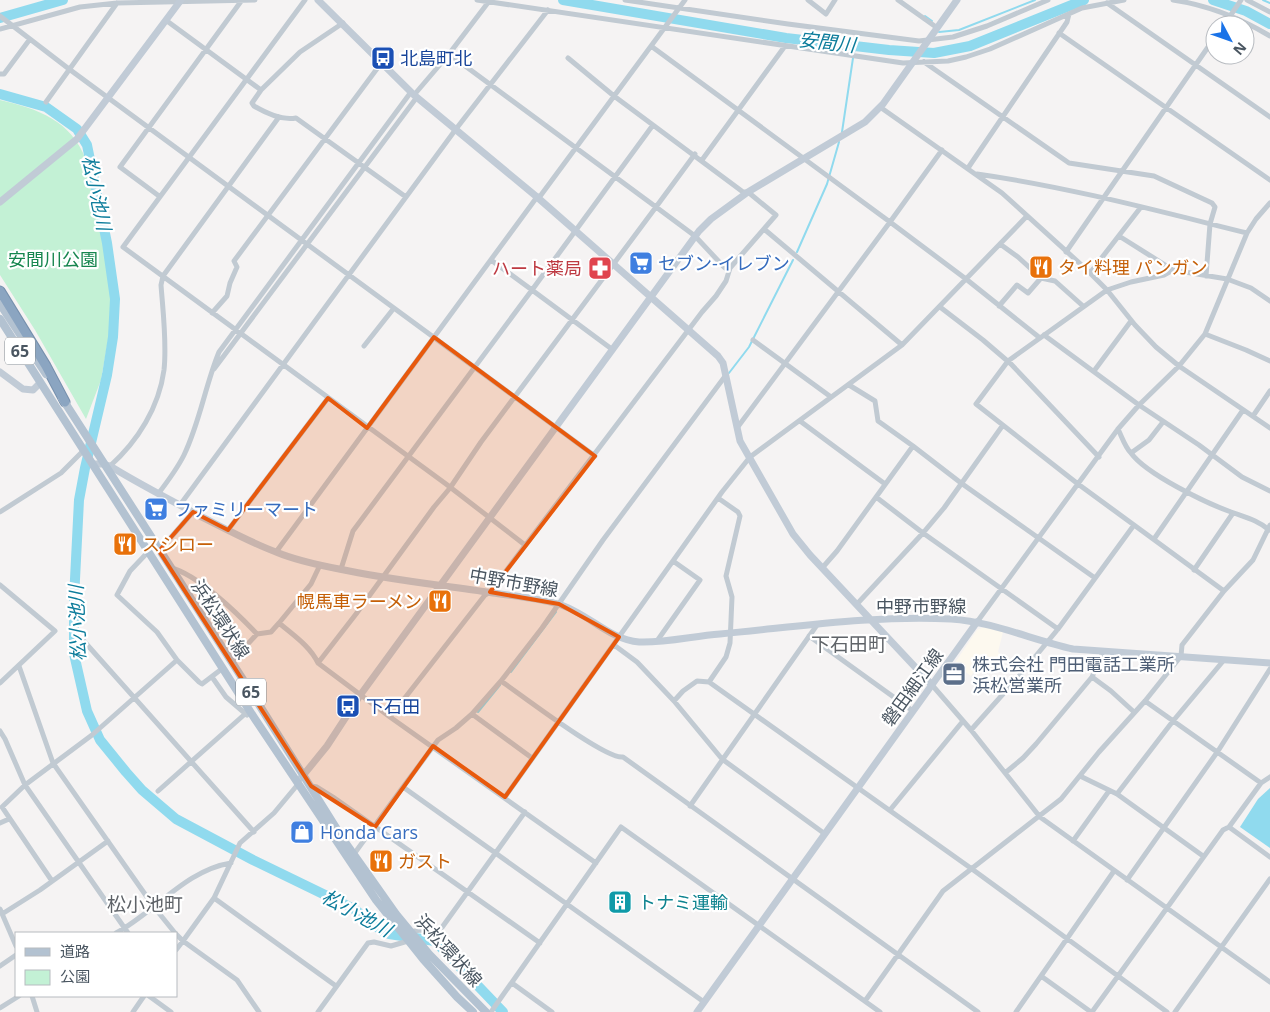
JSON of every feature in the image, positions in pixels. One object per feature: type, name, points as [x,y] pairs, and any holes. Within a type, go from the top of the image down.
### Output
[{"type":"highway","points":[[0,291],[46,366],[65,402]]},
{"type":"main road","name":"浜松環状線","points":[[0,304],[95,450],[107,465],[170,568],[354,854],[410,932],[489,1011]]},
{"type":"main road","name":"浜松環状線","points":[[0,321],[255,719],[376,900],[456,997],[473,1012]]},
{"type":"street","points":[[0,29],[80,7],[181,0],[255,0]]},
{"type":"street","points":[[0,202],[77,139],[110,98],[181,0]]},
{"type":"street","points":[[159,196],[120,167],[242,0]]},
{"type":"street","points":[[305,0],[122,247],[525,545]]},
{"type":"street","points":[[318,0],[344,23],[414,94],[537,197],[718,356],[723,363],[740,441],[793,534],[932,685],[971,730],[1040,817],[1270,982]]},
{"type":"street","points":[[477,0],[894,62],[926,62],[1001,117],[1069,163],[1154,176],[1212,203],[1214,207],[1210,224],[1206,276]]},
{"type":"street","points":[[625,0],[910,40],[953,37],[986,26],[1048,0]]},
{"type":"street","points":[[276,552],[537,197],[685,0]]},
{"type":"street","points":[[808,0],[826,14],[835,0]]},
{"type":"street","points":[[898,0],[936,27]]},
{"type":"street","points":[[178,947],[214,898],[240,843],[274,813],[327,746],[361,694],[695,236],[711,219],[748,192],[865,122],[880,107],[957,0]]},
{"type":"street","points":[[913,62],[948,61],[966,57],[990,49],[1082,8],[1124,0]]},
{"type":"street","points":[[1173,0],[1208,8],[1227,15]]},
{"type":"street","points":[[1231,15],[1241,0]]},
{"type":"street","points":[[1247,0],[1270,12]]},
{"type":"street","points":[[158,494],[171,477],[184,454],[219,352],[358,162],[449,54],[489,1]]},
{"type":"street","points":[[46,102],[117,3]]},
{"type":"street","points":[[1107,3],[1270,117]]},
{"type":"street","points":[[180,505],[456,129],[548,10]]},
{"type":"street","points":[[968,168],[1067,22],[1069,14]]},
{"type":"street","points":[[0,16],[69,69],[303,239],[595,456]]},
{"type":"street","points":[[167,21],[261,90]]},
{"type":"street","points":[[344,23],[300,52],[261,90],[252,103],[254,106],[279,118],[296,118],[406,197]]},
{"type":"street","points":[[1255,27],[1270,36]]},
{"type":"street","points":[[1059,34],[1270,180]]},
{"type":"street","points":[[0,74],[4,74],[30,39]]},
{"type":"street","points":[[651,46],[890,222],[999,306],[1094,371],[1242,477],[1270,492]]},
{"type":"street","points":[[702,160],[785,46]]},
{"type":"street","points":[[1066,252],[1205,53]]},
{"type":"street","points":[[449,54],[695,236],[729,271]]},
{"type":"street","points":[[390,717],[595,456],[689,329],[716,296],[726,281],[729,271],[776,215],[748,192],[743,192],[614,96],[568,58]]},
{"type":"street","points":[[212,313],[227,296],[230,282],[237,267],[234,261],[382,62]]},
{"type":"street","points":[[209,377],[278,282],[309,244],[414,94]]},
{"type":"street","points":[[880,107],[1002,193],[1090,272],[1156,347],[1179,366],[1270,428]]},
{"type":"street","points":[[92,464],[107,465],[139,434],[148,418],[159,390],[164,370],[161,285],[163,276],[279,118]]},
{"type":"street","points":[[341,570],[353,532],[653,125]]},
{"type":"street","points":[[737,428],[942,150]]},
{"type":"street","points":[[318,663],[450,488],[694,154]]},
{"type":"street","points":[[977,174],[1025,181],[1106,197],[1247,233]]},
{"type":"street","points":[[1270,203],[1247,233],[1205,334],[1179,366],[1139,405],[1118,429],[977,622],[1073,649],[1270,663]]},
{"type":"street","points":[[1090,272],[1141,207]]},
{"type":"street","points":[[505,797],[718,498],[750,458],[902,346],[1027,216]]},
{"type":"street","points":[[764,229],[902,346]]},
{"type":"street","points":[[1119,236],[1173,270],[1227,279],[1251,288],[1270,301]]},
{"type":"street","points":[[1000,244],[1041,278],[1055,281],[1083,306]]},
{"type":"street","points":[[491,260],[613,350]]},
{"type":"street","points":[[1173,270],[1164,275],[1131,282],[1107,290],[1083,306],[1008,361],[976,404],[1078,484],[1224,591]]},
{"type":"street","points":[[999,306],[1017,285],[1028,293],[1041,278]]},
{"type":"street","points":[[940,307],[1008,361],[1098,456]]},
{"type":"street","points":[[364,346],[394,308]]},
{"type":"street","points":[[1094,371],[1132,321]]},
{"type":"street","points":[[1205,334],[1270,361]]},
{"type":"street","points":[[753,340],[831,397]]},
{"type":"street","points":[[0,372],[23,389],[33,390],[40,384]]},
{"type":"street","points":[[354,854],[438,740],[472,714],[501,681],[726,375]]},
{"type":"street","points":[[849,385],[875,401],[878,421],[961,483],[1095,578]]},
{"type":"street","points":[[1253,416],[1270,391]]},
{"type":"street","points":[[228,530],[328,398]]},
{"type":"street","points":[[1154,540],[1243,410]]},
{"type":"street","points":[[800,421],[885,484]]},
{"type":"street","points":[[1130,453],[1149,440],[1163,422]]},
{"type":"street","points":[[857,604],[944,508],[1003,425]]},
{"type":"street","points":[[865,1001],[943,891],[1061,799],[1145,701],[1180,656],[1182,645],[1224,591],[1253,560],[1269,529],[1250,518],[1233,513],[1161,478],[1146,468],[1130,453],[1118,429]]},
{"type":"street","points":[[823,568],[913,446]]},
{"type":"street","points":[[0,512],[61,473],[84,452]]},
{"type":"street","name":"中野市野線","points":[[107,465],[158,494],[276,552],[341,570],[440,586],[527,597],[559,604],[619,637],[640,642],[873,620],[949,619],[977,622]]},
{"type":"street","points":[[876,497],[923,533],[1058,629]]},
{"type":"street","points":[[709,682],[726,657],[730,643],[732,592],[726,576],[740,516],[738,512],[718,498]]},
{"type":"street","points":[[160,551],[193,512]]},
{"type":"street","points":[[1194,570],[1233,513]]},
{"type":"street","points":[[971,730],[1047,643],[1134,525]]},
{"type":"street","points":[[148,552],[130,570],[117,595],[156,632],[177,660],[199,682],[202,684],[223,668]]},
{"type":"street","points":[[657,641],[700,580],[673,561]]},
{"type":"street","points":[[231,662],[257,634],[271,632],[280,623],[311,584],[320,564]]},
{"type":"street","points":[[170,568],[181,570],[235,610],[257,634]]},
{"type":"street","points":[[0,585],[55,632],[0,683]]},
{"type":"street","name":"磐田細江線","points":[[697,1012],[977,622]]},
{"type":"street","points":[[280,623],[314,654],[318,663],[390,717],[596,863]]},
{"type":"street","points":[[690,806],[817,625]]},
{"type":"street","points":[[809,636],[913,711]]},
{"type":"street","points":[[82,639],[254,832]]},
{"type":"street","points":[[614,645],[637,662],[722,759],[825,834]]},
{"type":"street","points":[[1005,773],[1036,744],[1092,678],[1103,652]]},
{"type":"street","points":[[52,881],[2,807],[25,785],[92,735],[177,660]]},
{"type":"street","points":[[1117,794],[1173,721],[1224,660]]},
{"type":"street","points":[[19,666],[53,763],[154,907],[174,932]]},
{"type":"street","points":[[1127,880],[1218,751],[1270,668]]},
{"type":"street","points":[[212,677],[226,697],[244,714],[255,719]]},
{"type":"street","points":[[1092,678],[1111,691],[1134,712]]},
{"type":"street","points":[[501,681],[600,749],[618,758],[623,758],[978,1012]]},
{"type":"street","points":[[674,702],[683,691],[698,681],[709,682],[972,869],[1167,1012]]},
{"type":"street","points":[[1145,701],[1261,783]]},
{"type":"street","points":[[158,791],[244,714]]},
{"type":"street","points":[[472,714],[532,758]]},
{"type":"street","points":[[890,810],[963,721]]},
{"type":"street","points":[[0,731],[25,785],[127,931],[154,907],[195,876],[219,865],[231,863]]},
{"type":"street","points":[[1080,776],[1117,794],[1203,856]]},
{"type":"street","points":[[1041,976],[1092,1012],[1203,856],[1223,830],[1229,827],[1261,783],[1270,778]]},
{"type":"street","points":[[310,786],[316,787],[333,797],[540,943]]},
{"type":"street","points":[[404,787],[704,1002]]},
{"type":"street","points":[[1073,841],[1109,791]]},
{"type":"street","points":[[410,932],[420,930],[438,933],[525,812]]},
{"type":"street","points":[[0,823],[9,819]]},
{"type":"street","points":[[489,1011],[512,984],[621,827],[879,1012]]},
{"type":"street","points":[[1229,827],[1270,857]]},
{"type":"street","points":[[15,944],[1,912],[52,881],[108,841]]},
{"type":"street","points":[[1016,1012],[1114,871]]},
{"type":"street","points":[[1175,1012],[1270,879]]},
{"type":"street","points":[[214,898],[336,986]]},
{"type":"street","points":[[178,936],[238,980],[259,1012]]},
{"type":"street","points":[[327,1012],[320,1010],[368,944],[374,942],[391,946],[408,941]]},
{"type":"street","points":[[0,966],[15,956]]},
{"type":"street","points":[[512,984],[552,1012]]},
{"type":"street","points":[[0,1008],[17,997]]},
{"type":"street","points":[[32,997],[37,1012]]},
{"type":"street","points":[[134,1012],[143,997]]},
{"type":"street","points":[[149,997],[171,1012]]},
{"type":"highlighted area","points":[[434,337],[595,456],[490,592],[559,604],[619,637],[505,797],[433,746],[375,827],[311,786],[159,551],[193,512],[228,530],[328,398],[367,428]]},
{"type":"shaded area","points":[[984,627],[1003,632],[998,652],[1006,658],[1002,664],[986,655],[971,676],[954,664],[977,630]]},
{"type":"green space","name":"安間川公園","points":[[0,100],[40,112],[52,118],[72,135],[80,146],[86,160],[108,266],[112,295],[111,323],[101,380],[86,419],[35,330],[0,275]]},
{"type":"water","points":[[1270,788],[1270,848],[1240,827],[1258,799]]},
{"type":"waterway","name":"安間川","points":[[0,18],[63,0]]},
{"type":"waterway","name":"安間川","points":[[563,0],[786,38],[889,50],[934,53],[970,46],[1084,0]]},
{"type":"waterway","points":[[939,32],[959,30],[1035,0]]},
{"type":"waterway","name":"安間川","points":[[1213,0],[1246,11],[1270,24]]},
{"type":"waterway","points":[[1263,0],[1270,3]]},
{"type":"waterway","points":[[925,16],[932,21]]},
{"type":"waterway","name":"安間川","points":[[854,53],[855,46]]},
{"type":"waterway","points":[[842,132],[853,58]]},
{"type":"waterway","name":"松小池川","points":[[0,94],[46,107],[77,129],[87,145],[107,243],[115,299],[113,337],[107,375],[79,500],[74,599],[74,654],[87,711],[100,740],[142,790],[176,819],[253,860],[354,909],[389,934],[435,941],[503,1012]]},
{"type":"waterway","points":[[797,252],[827,184],[839,142]]},
{"type":"waterway","points":[[729,373],[749,347],[793,260]]},
{"type":"waterway","points":[[511,672],[556,612]]},
{"type":"waterway","points":[[478,712],[500,685]]},
{"type":"place","name":"北島町北","points":[[383,58]]},
{"type":"place","name":"セブン-イレブン","points":[[641,263]]},
{"type":"place","name":"タイ料理 パンガン","points":[[1041,267]]},
{"type":"place","name":"ハート薬局","points":[[600,268]]},
{"type":"place","name":"ファミリーマート","points":[[156,509]]},
{"type":"place","name":"スシロー","points":[[125,544]]},
{"type":"place","name":"幌馬車ラーメン","points":[[440,601]]},
{"type":"place","name":"株式会社 門田電話工業所 浜松営業所","points":[[954,674]]},
{"type":"place","name":"下石田","points":[[348,706]]},
{"type":"place","name":"Honda Cars","points":[[302,832]]},
{"type":"place","name":"ガスト","points":[[381,861]]},
{"type":"place","name":"トナミ運輸","points":[[620,902]]},
{"type":"district","name":"下石田町","points":[[849,644]]},
{"type":"district","name":"松小池町","points":[[145,904]]}]
